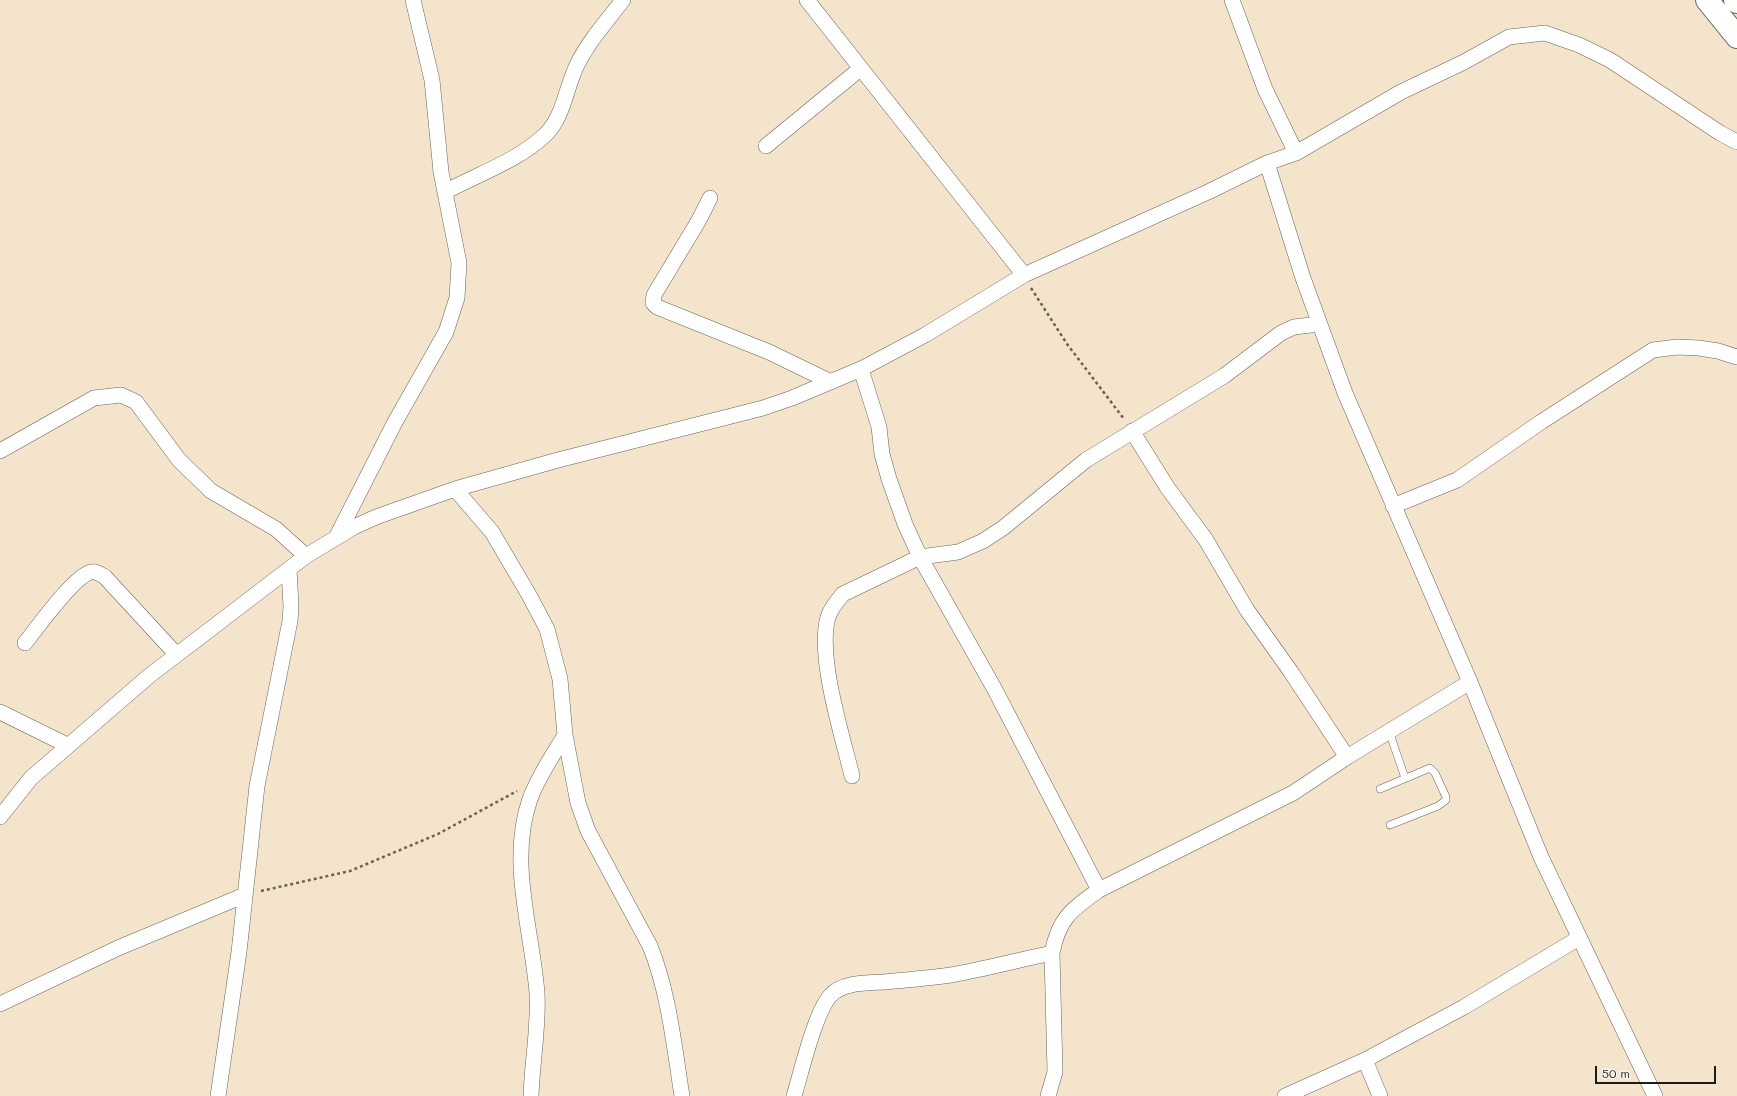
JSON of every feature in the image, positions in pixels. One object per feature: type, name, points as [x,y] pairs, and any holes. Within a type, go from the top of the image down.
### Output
[{"type":"main road","points":[[1706,0],[1737,37]]},
{"type":"street","points":[[336,537],[395,422],[446,332],[458,298],[459,263],[445,192],[432,80],[413,0]]},
{"type":"street","points":[[445,192],[506,161],[532,145],[547,133],[559,115],[570,78],[578,62],[623,0]]},
{"type":"street","points":[[807,0],[1024,275]]},
{"type":"street","points":[[1232,0],[1265,89],[1296,153]]},
{"type":"street","points":[[0,818],[31,778],[67,745],[176,654],[306,556],[336,537],[376,517],[455,489],[558,460],[763,408],[831,382],[861,369],[925,335],[1024,275],[1208,192],[1267,163],[1296,153],[1401,92],[1464,62],[1509,37],[1545,33],[1579,44],[1610,60],[1720,133],[1737,142]]},
{"type":"street","points":[[766,146],[860,69]]},
{"type":"street","points":[[1267,163],[1318,324],[1393,506],[1470,682],[1541,857],[1578,938],[1655,1096]]},
{"type":"street","points":[[710,198],[699,220],[654,295],[653,303],[657,307],[769,352],[831,382]]},
{"type":"street","points":[[852,776],[826,659],[825,638],[828,618],[835,604],[843,594],[920,558],[958,552],[983,541],[1002,528],[1086,460],[1224,376],[1280,333],[1294,328],[1318,324]]},
{"type":"street","points":[[1393,506],[1456,480],[1541,422],[1653,350],[1677,347],[1699,348],[1718,351],[1737,357]]},
{"type":"street","points":[[861,369],[879,427],[882,454],[889,480],[905,524],[920,558],[994,688],[1099,890]]},
{"type":"street","points":[[0,451],[94,398],[121,395],[136,402],[179,460],[211,491],[276,529],[306,556]]},
{"type":"street","points":[[1132,431],[1167,487],[1206,540],[1247,610],[1291,672],[1347,757]]},
{"type":"street","points":[[455,489],[492,532],[530,595],[547,629],[560,679],[565,735],[578,803],[588,831],[650,946],[658,965],[665,993],[682,1096]]},
{"type":"street","points":[[218,1096],[237,968],[257,786],[290,621],[291,606],[289,570]]},
{"type":"street","points":[[25,643],[71,587],[89,572],[96,571],[105,577],[176,654]]},
{"type":"street","points":[[1048,1096],[1055,1072],[1052,953],[1055,935],[1064,920],[1074,908],[1099,890],[1293,793],[1347,757],[1470,682]]},
{"type":"street","points":[[0,712],[67,745]]},
{"type":"street","points":[[530,1096],[537,995],[520,866],[520,848],[524,819],[528,805],[540,778],[565,735]]},
{"type":"street","points":[[0,1004],[118,948],[245,895]]},
{"type":"street","points":[[1285,1096],[1365,1060],[1464,1007],[1578,938]]},
{"type":"street","points":[[794,1096],[804,1060],[822,1008],[830,996],[839,989],[848,985],[864,983],[951,975],[1052,953]]},
{"type":"street","points":[[1365,1060],[1380,1096]]},
{"type":"lane","points":[[1389,731],[1405,778]]},
{"type":"lane","points":[[1380,789],[1427,769],[1433,769],[1446,797],[1446,800],[1438,806],[1390,825]]},
{"type":"path","points":[[1024,275],[1067,344],[1132,431]]},
{"type":"path","points":[[245,895],[350,871],[438,834],[540,778]]}]
